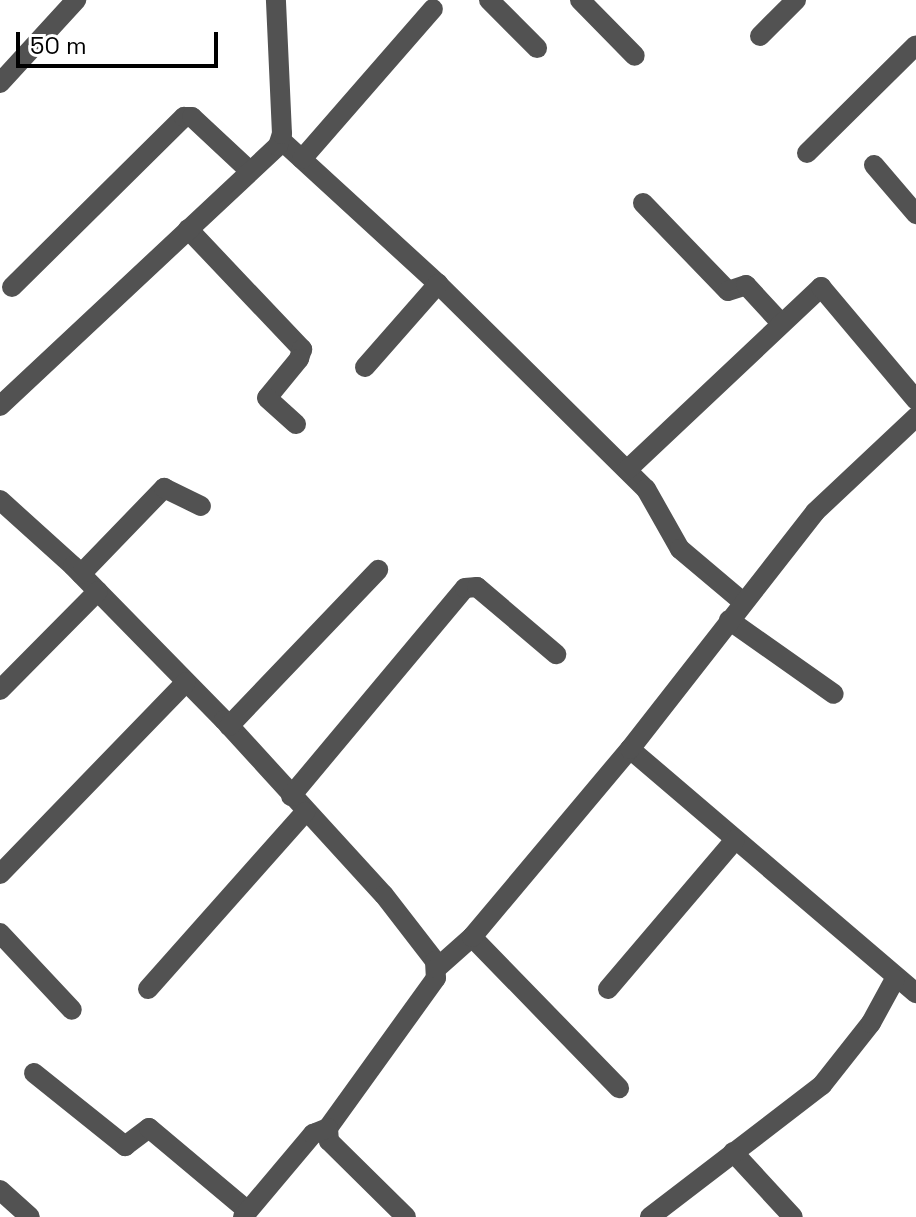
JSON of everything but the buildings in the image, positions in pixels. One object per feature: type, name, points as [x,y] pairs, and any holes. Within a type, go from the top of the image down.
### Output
[{"type":"street","points":[[0,83],[76,0]]},
{"type":"street","points":[[489,0],[537,48]]},
{"type":"street","points":[[580,0],[635,56]]},
{"type":"street","points":[[760,36],[796,0]]},
{"type":"street","points":[[277,1],[281,140],[438,284],[627,470],[655,501],[680,549],[743,602]]},
{"type":"street","points":[[302,159],[433,9]]},
{"type":"street","points":[[807,153],[916,45]]},
{"type":"street","points":[[12,287],[184,117],[192,117],[250,171]]},
{"type":"street","points":[[0,406],[281,140]]},
{"type":"street","points":[[874,165],[916,214]]},
{"type":"street","points":[[643,203],[728,291],[746,285],[780,322]]},
{"type":"street","points":[[188,229],[302,349],[299,359],[267,398],[296,424]]},
{"type":"street","points":[[365,367],[438,284]]},
{"type":"street","points":[[627,470],[817,288],[826,288],[916,400]]},
{"type":"street","points":[[34,1073],[125,1146],[149,1128],[246,1214],[313,1134],[328,1128],[437,968],[472,937],[630,749],[815,512],[916,417]]},
{"type":"street","points":[[81,574],[164,488],[201,506]]},
{"type":"street","points":[[0,500],[81,574],[229,726],[384,895],[437,968]]},
{"type":"street","points":[[229,726],[378,570]]},
{"type":"street","points":[[148,989],[298,804],[465,588],[477,587],[556,654]]},
{"type":"street","points":[[0,690],[98,591]]},
{"type":"street","points":[[729,620],[834,694]]},
{"type":"street","points":[[0,874],[186,682]]},
{"type":"street","points":[[630,749],[895,979],[916,993]]},
{"type":"street","points":[[608,989],[735,840]]},
{"type":"street","points":[[0,933],[72,1010]]},
{"type":"street","points":[[472,937],[619,1088]]},
{"type":"street","points":[[650,1217],[822,1085],[871,1023],[895,979]]},
{"type":"street","points":[[328,1128],[329,1141],[406,1217]]},
{"type":"street","points":[[733,1152],[793,1217]]},
{"type":"street","points":[[0,1190],[30,1217]]}]
